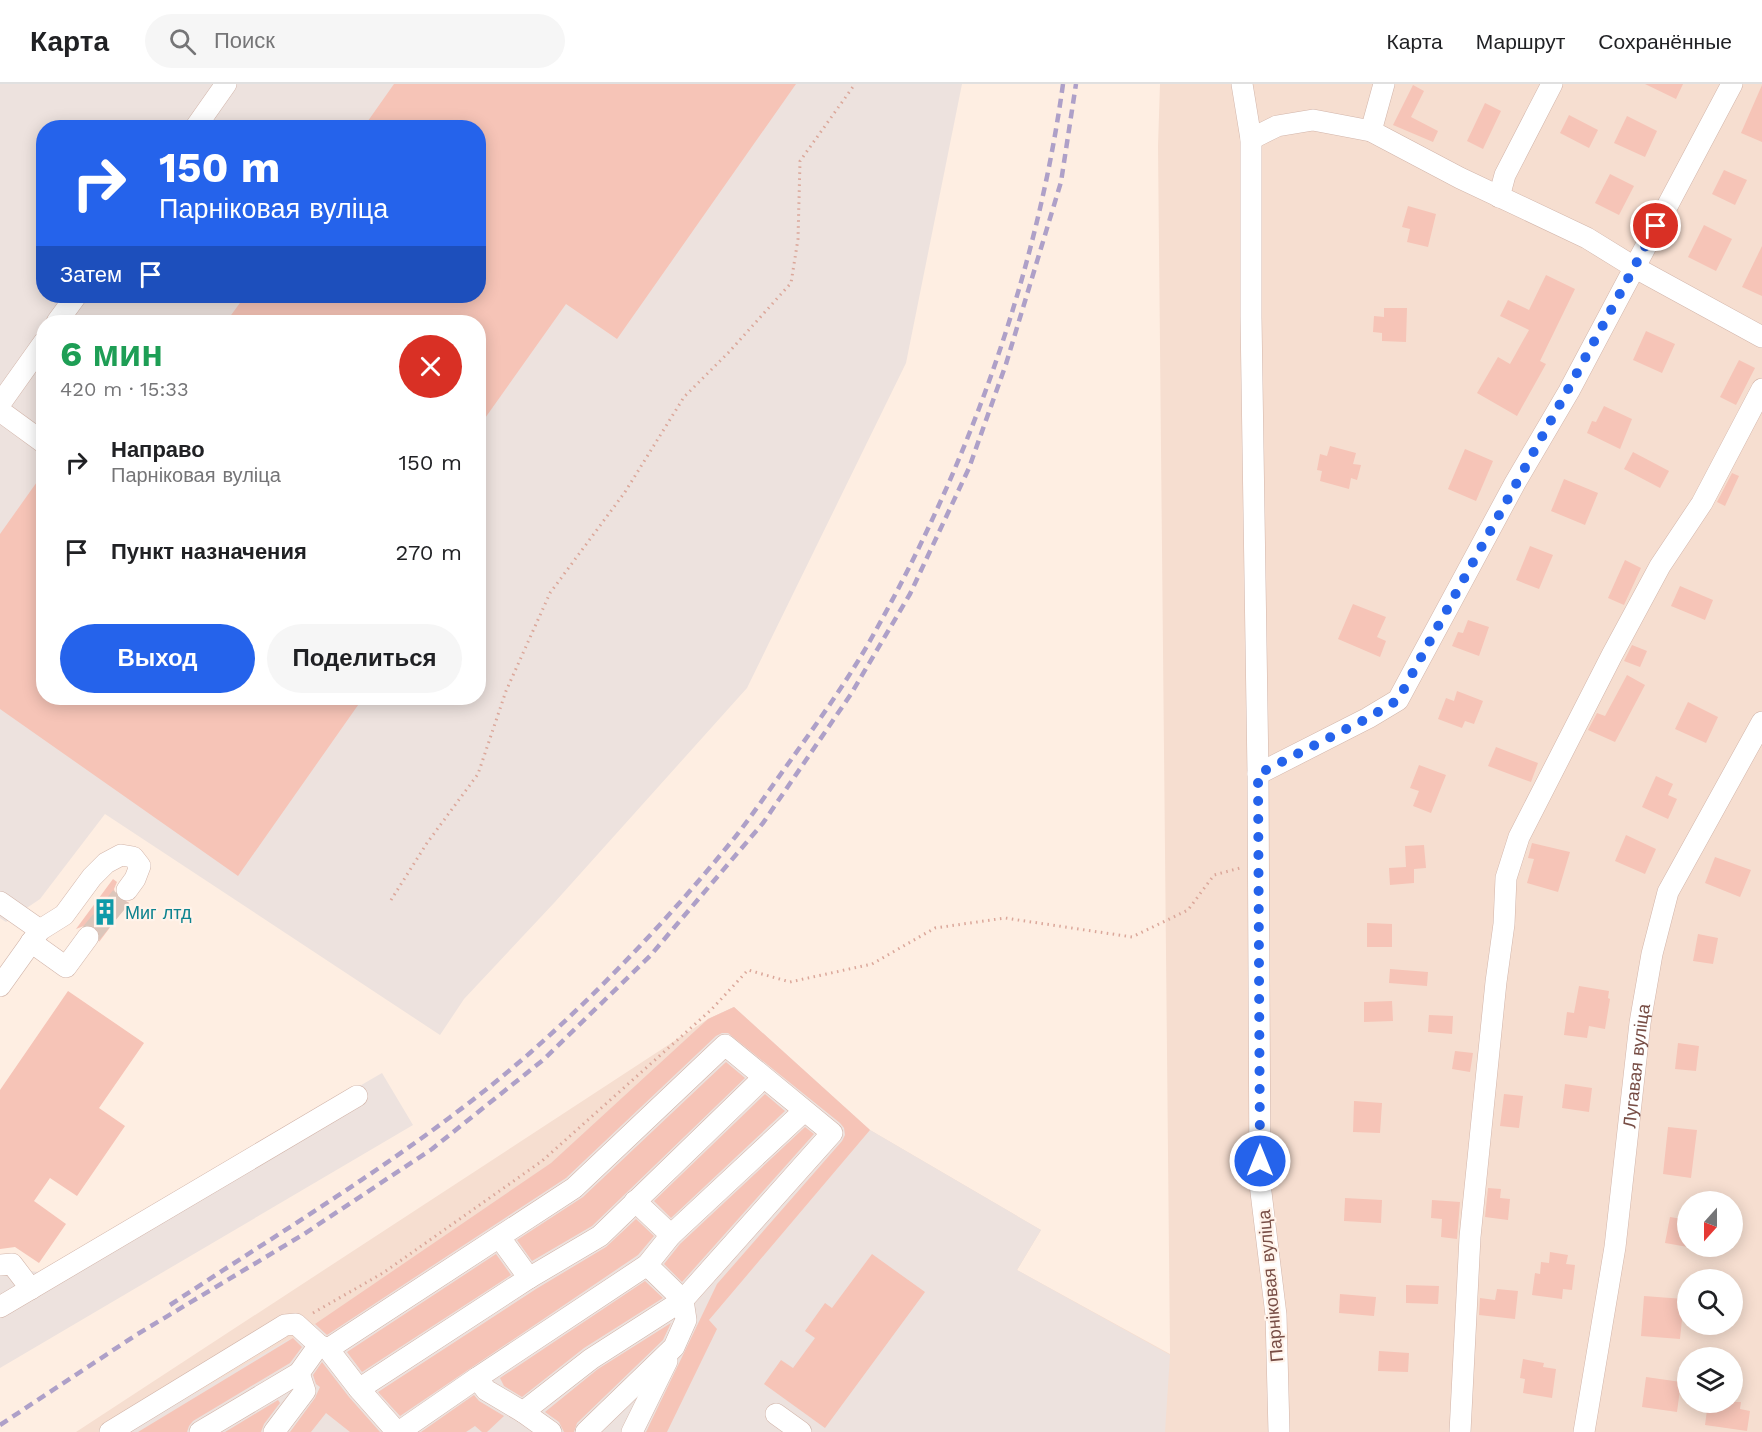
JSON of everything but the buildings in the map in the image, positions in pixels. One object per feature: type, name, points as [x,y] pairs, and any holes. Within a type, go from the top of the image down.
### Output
[{"type":"street","points":[[201,120],[226,84]]},
{"type":"street","name":"Парніковая вуліца","points":[[1242,84],[1251,139],[1260,1184],[1275,1315],[1279,1432]]},
{"type":"street","points":[[1371,131],[1384,84]]},
{"type":"street","points":[[1499,197],[1504,175],[1552,84]]},
{"type":"street","points":[[1258,774],[1398,700],[1515,483],[1569,391],[1732,84]]},
{"type":"street","points":[[1251,139],[1277,126],[1313,120],[1371,131],[1499,197],[1587,238],[1634,267],[1762,337]]},
{"type":"street","points":[[0,404],[36,353]]},
{"type":"street","points":[[1460,1432],[1470,1237],[1504,924],[1506,878],[1520,837],[1612,655],[1660,566],[1702,503],[1762,389]]},
{"type":"street","points":[[0,411],[36,437]]},
{"type":"street","name":"Лугавая вуліца","points":[[1584,1432],[1615,1247],[1640,1023],[1652,954],[1668,892],[1762,722]]},
{"type":"street","points":[[0,986],[35,936],[64,915],[92,877],[106,863],[121,855],[133,857],[140,866],[131,884]]},
{"type":"street","points":[[0,902],[66,967],[88,937]]},
{"type":"street","points":[[200,1432],[299,1373],[324,1347],[500,1238],[574,1188],[725,1045],[832,1134],[682,1300],[591,1359],[523,1412]]},
{"type":"street","points":[[358,1389],[529,1278],[600,1236],[763,1078]]},
{"type":"street","points":[[0,1307],[357,1096]]},
{"type":"street","points":[[110,1432],[285,1325],[296,1324],[324,1347],[358,1389],[398,1432],[646,1265],[671,1236],[804,1111]]},
{"type":"street","points":[[635,1202],[671,1236]]},
{"type":"street","points":[[500,1238],[529,1278]]},
{"type":"street","points":[[0,1265],[12,1264],[31,1289]]},
{"type":"street","points":[[632,1432],[686,1320],[682,1300],[646,1265]]},
{"type":"street","points":[[586,1432],[674,1347]]},
{"type":"street","points":[[274,1432],[306,1391],[299,1373]]},
{"type":"street","points":[[477,1378],[486,1390],[551,1432]]},
{"type":"street","points":[[776,1414],[801,1432]]},
{"type":"path","points":[[391,900],[427,843],[478,774],[506,691],[550,593],[625,492],[684,397],[729,352],[791,283],[798,239],[800,161],[855,84]]},
{"type":"path","points":[[296,1324],[383,1272],[543,1161],[711,1010],[748,970],[790,982],[872,964],[936,928],[1005,918],[1132,938],[1188,910],[1214,875],[1259,864]]},
{"type":"shaded area","points":[[0,84],[962,84],[906,363],[747,688],[554,903],[464,999],[440,1035],[105,814],[40,899],[6,922],[0,918]]},
{"type":"shaded area","points":[[1160,84],[1762,84],[1762,1432],[76,1432],[708,1019],[734,1007],[870,1130],[1041,1230],[1017,1270],[1170,1354],[1158,146]]},
{"type":"shaded area","points":[[734,1007],[870,1130],[1041,1230],[1017,1270],[1170,1355],[1165,1432],[128,1432],[287,1340],[295,1338],[551,1163],[708,1019]]},
{"type":"shaded area","points":[[382,1073],[413,1125],[0,1368],[0,1268],[39,1272]]},
{"type":"tunnel","points":[[88,937],[127,890]]},
{"type":"railway","points":[[170,1305],[400,1153],[445,1121],[531,1052],[583,1004],[658,927],[749,819],[867,646],[935,513],[965,444],[992,374],[1035,230],[1051,157],[1063,84]]},
{"type":"railway","points":[[0,1425],[136,1335],[304,1234],[432,1149],[543,1060],[650,956],[763,823],[851,694],[910,594],[969,468],[1006,364],[1061,182],[1076,84]]},
{"type":"place","name":"Миг лтд","points":[[105,912]]},
{"type":"route","points":[[1260,1161],[1258,774],[1368,718],[1398,700],[1515,483],[1569,391],[1656,226]]}]
